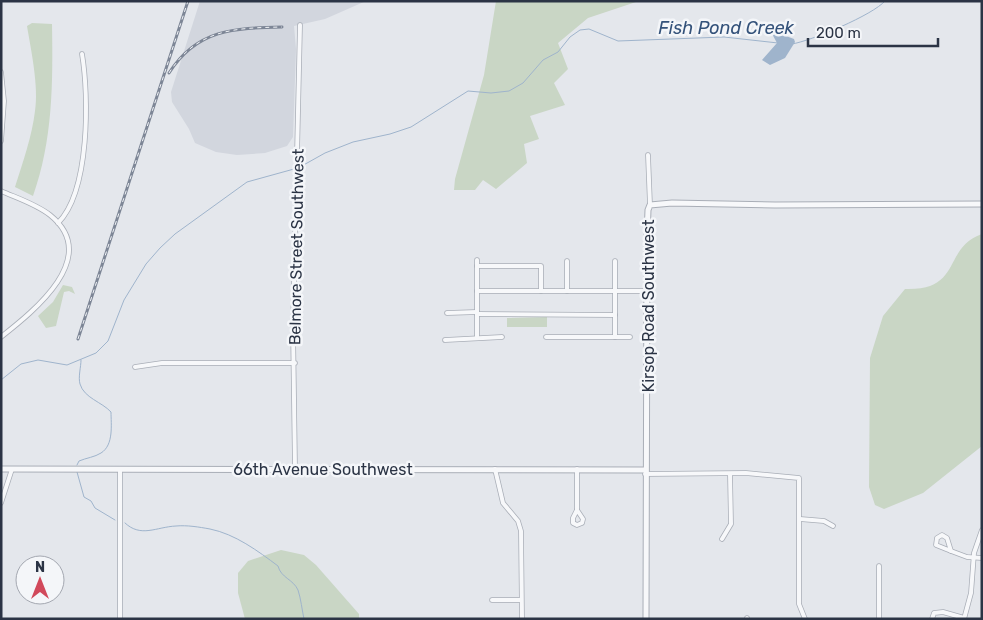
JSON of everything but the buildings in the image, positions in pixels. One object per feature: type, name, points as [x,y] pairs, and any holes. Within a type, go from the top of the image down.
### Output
[{"type":"street","name":"Belmore Street Southwest","points":[[295,469],[295,363],[293,328],[300,25]]},
{"type":"street","points":[[58,223],[65,214],[71,199],[84,145],[87,100],[82,54]]},
{"type":"street","points":[[1,72],[4,108],[1,141]]},
{"type":"street","points":[[648,154],[650,205]]},
{"type":"street","points":[[1,191],[44,211],[58,223],[64,234],[68,250],[64,273],[36,307],[1,337]]},
{"type":"street","name":"Kirsop Road Southwest","points":[[646,619],[645,472],[648,210],[650,205],[982,204]]},
{"type":"street","points":[[477,260],[478,338]]},
{"type":"street","points":[[567,261],[567,291]]},
{"type":"street","points":[[615,261],[615,337]]},
{"type":"street","points":[[477,266],[541,266],[542,291]]},
{"type":"street","points":[[477,291],[648,291]]},
{"type":"street","points":[[448,313],[615,315]]},
{"type":"street","points":[[445,340],[502,337]]},
{"type":"street","points":[[546,337],[630,337]]},
{"type":"street","points":[[135,367],[162,363],[295,363]]},
{"type":"street","points":[[120,468],[120,619]]},
{"type":"street","name":"66th Avenue Southwest","points":[[1,469],[577,469],[799,478],[800,519]]},
{"type":"street","points":[[1,503],[12,469]]},
{"type":"street","points":[[495,469],[503,503],[518,521],[521,531],[522,619]]},
{"type":"street","points":[[577,469],[577,510]]},
{"type":"street","points":[[722,539],[731,524],[730,474]]},
{"type":"street","points":[[805,619],[800,604],[800,519],[824,521],[833,526]]},
{"type":"street","points":[[932,619],[934,613],[938,612],[965,618],[971,592],[973,556],[982,530]]},
{"type":"street","points":[[950,552],[947,538],[942,536],[937,538],[936,545],[950,552],[962,556],[982,558]]},
{"type":"street","points":[[878,619],[879,566]]},
{"type":"street","points":[[492,600],[521,600]]},
{"type":"shaded area","points":[[200,1],[366,1],[325,19],[294,26],[296,49],[293,137],[287,146],[265,153],[237,155],[216,152],[195,143],[189,129],[172,102],[171,92]]},
{"type":"green space","points":[[496,1],[639,1],[588,18],[558,43],[568,69],[554,83],[565,105],[530,116],[539,139],[524,144],[527,163],[496,189],[483,180],[475,190],[454,190],[455,179],[484,75]]},
{"type":"green space","points":[[32,23],[52,24],[52,90],[48,133],[40,175],[33,196],[15,187],[24,159],[35,111],[35,80],[27,26]]},
{"type":"green space","points":[[982,234],[982,446],[923,493],[884,509],[875,505],[869,487],[870,358],[883,316],[905,289],[923,288],[936,283],[950,268],[961,249],[970,240]]},
{"type":"green space","points":[[63,285],[72,287],[75,294],[69,291],[64,292],[56,326],[46,328],[38,316],[53,302]]},
{"type":"green space","points":[[547,317],[547,327],[507,327],[507,318]]},
{"type":"green space","points":[[281,550],[304,555],[316,565],[359,614],[359,619],[245,619],[238,593],[238,573],[248,561]]},
{"type":"water","points":[[770,30],[794,39],[795,42],[785,58],[770,65],[762,60],[777,43]]},
{"type":"waterway","name":"Fish Pond Creek","points":[[792,44],[841,27],[868,13],[885,1]]},
{"type":"waterway","name":"Fish Pond Creek","points":[[300,167],[325,153],[353,142],[390,134],[411,127],[468,91],[491,93],[509,91],[523,83],[543,60],[558,52],[570,37],[580,30],[589,29],[618,41],[724,37],[778,43]]},
{"type":"waterway","name":"Fish Pond Creek","points":[[1,380],[21,364],[38,360],[67,365],[96,353],[108,341],[124,300],[146,264],[175,234],[247,182],[294,169]]},
{"type":"waterway","points":[[77,465],[79,461],[99,454],[105,449],[110,440],[111,428],[111,412],[82,389],[79,378],[81,360]]},
{"type":"waterway","points":[[77,472],[84,497],[91,501],[95,508],[115,520]]},
{"type":"waterway","points":[[125,523],[137,530],[143,531],[176,526],[197,527],[219,531],[237,539],[278,566],[282,573],[296,586],[304,619]]},
{"type":"railway","points":[[78,339],[188,1]]},
{"type":"railway","points":[[169,73],[180,58],[204,39],[233,30],[282,27]]}]
